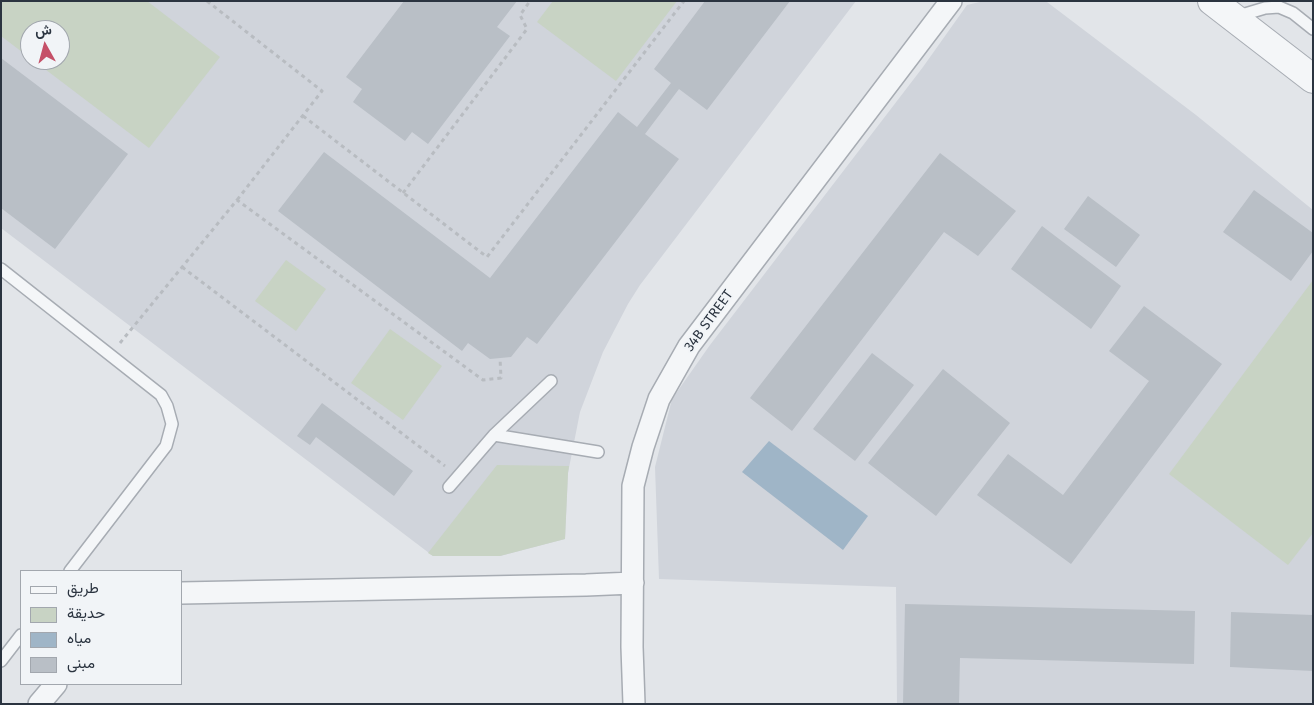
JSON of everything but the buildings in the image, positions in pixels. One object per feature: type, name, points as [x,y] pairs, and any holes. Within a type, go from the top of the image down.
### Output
[{"type":"street","name":"34B STREET","points":[[634,704],[632,647],[633,486],[659,398],[690,346],[951,1]]},
{"type":"street","points":[[1212,1],[1313,79]]},
{"type":"street","points":[[182,593],[576,586],[633,583]]},
{"type":"street","points":[[39,704],[55,685]]},
{"type":"lane","points":[[1233,18],[1265,8],[1279,7],[1293,13],[1313,29]]},
{"type":"lane","points":[[1,269],[161,395],[167,406],[172,424],[166,446],[71,570]]},
{"type":"lane","points":[[449,487],[494,435],[551,381]]},
{"type":"lane","points":[[494,435],[598,452]]},
{"type":"lane","points":[[1,661],[20,636]]},
{"type":"path","points":[[111,356],[238,200],[322,92],[207,1]]},
{"type":"path","points":[[403,193],[527,29],[520,15],[530,1]]},
{"type":"path","points":[[303,116],[487,257],[684,1]]},
{"type":"path","points":[[238,200],[483,380],[500,378],[500,358]]},
{"type":"path","points":[[182,267],[458,476]]},
{"type":"shaded area","points":[[1,1],[856,1],[640,285],[628,304],[603,352],[580,412],[568,473],[565,539],[500,556],[433,556],[1,228]]},
{"type":"shaded area","points":[[984,1],[1047,2],[1196,115],[1313,210],[1313,704],[897,704],[896,587],[659,579],[655,467],[672,399],[710,345],[923,67],[967,5]]},
{"type":"green space","points":[[1,1],[147,1],[220,57],[149,148],[46,70],[70,70],[70,20],[20,20],[20,50],[1,36]]},
{"type":"green space","points":[[553,1],[677,1],[616,81],[537,22]]},
{"type":"green space","points":[[286,260],[326,289],[296,331],[255,301]]},
{"type":"green space","points":[[1313,280],[1313,533],[1288,565],[1169,474]]},
{"type":"green space","points":[[390,329],[442,366],[403,420],[351,383]]},
{"type":"green space","points":[[497,465],[569,466],[565,539],[500,556],[433,556],[428,553]]},
{"type":"water","points":[[769,441],[868,516],[843,550],[742,472]]}]
